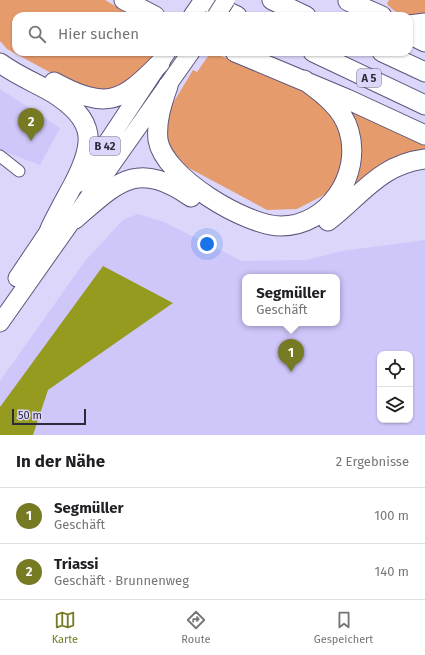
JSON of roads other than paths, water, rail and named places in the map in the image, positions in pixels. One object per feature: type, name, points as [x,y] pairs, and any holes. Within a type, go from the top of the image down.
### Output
[{"type":"highway","points":[[124,0],[147,12]]},
{"type":"highway","points":[[203,0],[228,12]]},
{"type":"highway","points":[[272,0],[298,12]]},
{"type":"highway","points":[[347,0],[365,12]]},
{"type":"highway","points":[[347,0],[373,12]]},
{"type":"highway","points":[[413,24],[425,23]]},
{"type":"highway","points":[[413,36],[425,42]]},
{"type":"highway","points":[[0,50],[72,91],[97,99],[106,99],[129,92],[164,57]]},
{"type":"highway","points":[[245,56],[304,80],[425,135]]},
{"type":"highway","name":"A 5","points":[[321,56],[425,105]]},
{"type":"highway","name":"A 5","points":[[391,56],[425,72]]},
{"type":"highway","points":[[0,63],[66,102],[79,114],[87,129],[88,143],[84,164],[50,229]]},
{"type":"highway","points":[[168,86],[159,117],[158,140],[168,161],[190,183],[221,205],[243,217],[262,224],[282,226],[302,222],[318,214],[331,204],[342,190],[349,175],[352,152],[349,131],[341,115],[324,94],[304,80]]},
{"type":"highway","points":[[75,219],[114,187],[127,180],[137,177],[147,177],[170,184],[238,227],[258,234],[281,236],[304,232],[324,224],[370,183],[392,168],[425,159]]},
{"type":"main road","points":[[195,12],[203,0]]},
{"type":"main road","points":[[218,12],[226,0]]},
{"type":"main road","name":"B 42","points":[[0,322],[75,219],[188,56]]},
{"type":"main road","name":"B 42","points":[[0,304],[164,57]]},
{"type":"street","points":[[0,156],[19,171]]},
{"type":"place","name":"Triassi","points":[[31,141]]},
{"type":"place","name":"Segmüller","points":[[291,372]]}]
